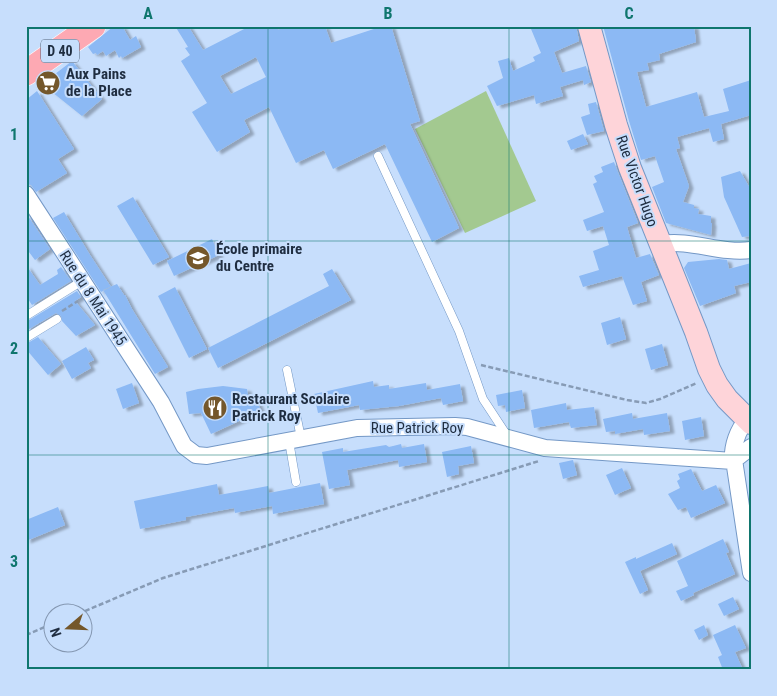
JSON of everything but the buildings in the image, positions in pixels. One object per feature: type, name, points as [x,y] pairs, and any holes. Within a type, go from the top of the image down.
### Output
[{"type":"main road","name":"D 40","points":[[26,60],[93,26]]},
{"type":"main road","name":"D 40","points":[[26,73],[93,26]]},
{"type":"street","name":"Rue Victor Hugo","points":[[589,26],[620,139],[712,377],[727,398],[750,416]]},
{"type":"street","name":"Rue du 8 Mai 1945","points":[[26,194],[161,402]]},
{"type":"street","points":[[661,244],[675,242],[726,250],[751,250]]},
{"type":"street","name":"Rue Victor Hugo","points":[[696,332],[720,374],[732,388],[750,416]]},
{"type":"street","name":"Rue Patrick Roy","points":[[161,402],[184,446],[196,455],[207,456],[357,428],[455,426],[558,449],[733,461]]},
{"type":"street","points":[[750,416],[735,442],[733,461],[751,573]]},
{"type":"street","points":[[733,461],[751,447]]},
{"type":"lane","points":[[378,156],[439,285],[471,362],[483,399],[509,438]]},
{"type":"lane","points":[[26,316],[86,287]]},
{"type":"lane","points":[[26,338],[57,319]]},
{"type":"lane","points":[[287,370],[295,440],[296,482]]},
{"type":"path","points":[[57,319],[62,311],[86,287]]},
{"type":"path","points":[[471,362],[646,403],[712,377]]},
{"type":"path","points":[[92,608],[163,578],[555,456],[558,449]]},
{"type":"path","points":[[26,635],[42,628]]},
{"type":"green space","points":[[486,91],[536,201],[465,233],[415,129]]},
{"type":"place","name":"Aux Pains de la Place","points":[[48,83]]},
{"type":"place","name":"École primaire du Centre","points":[[198,258]]},
{"type":"place","name":"Restaurant Scolaire Patrick Roy","points":[[215,408]]}]
